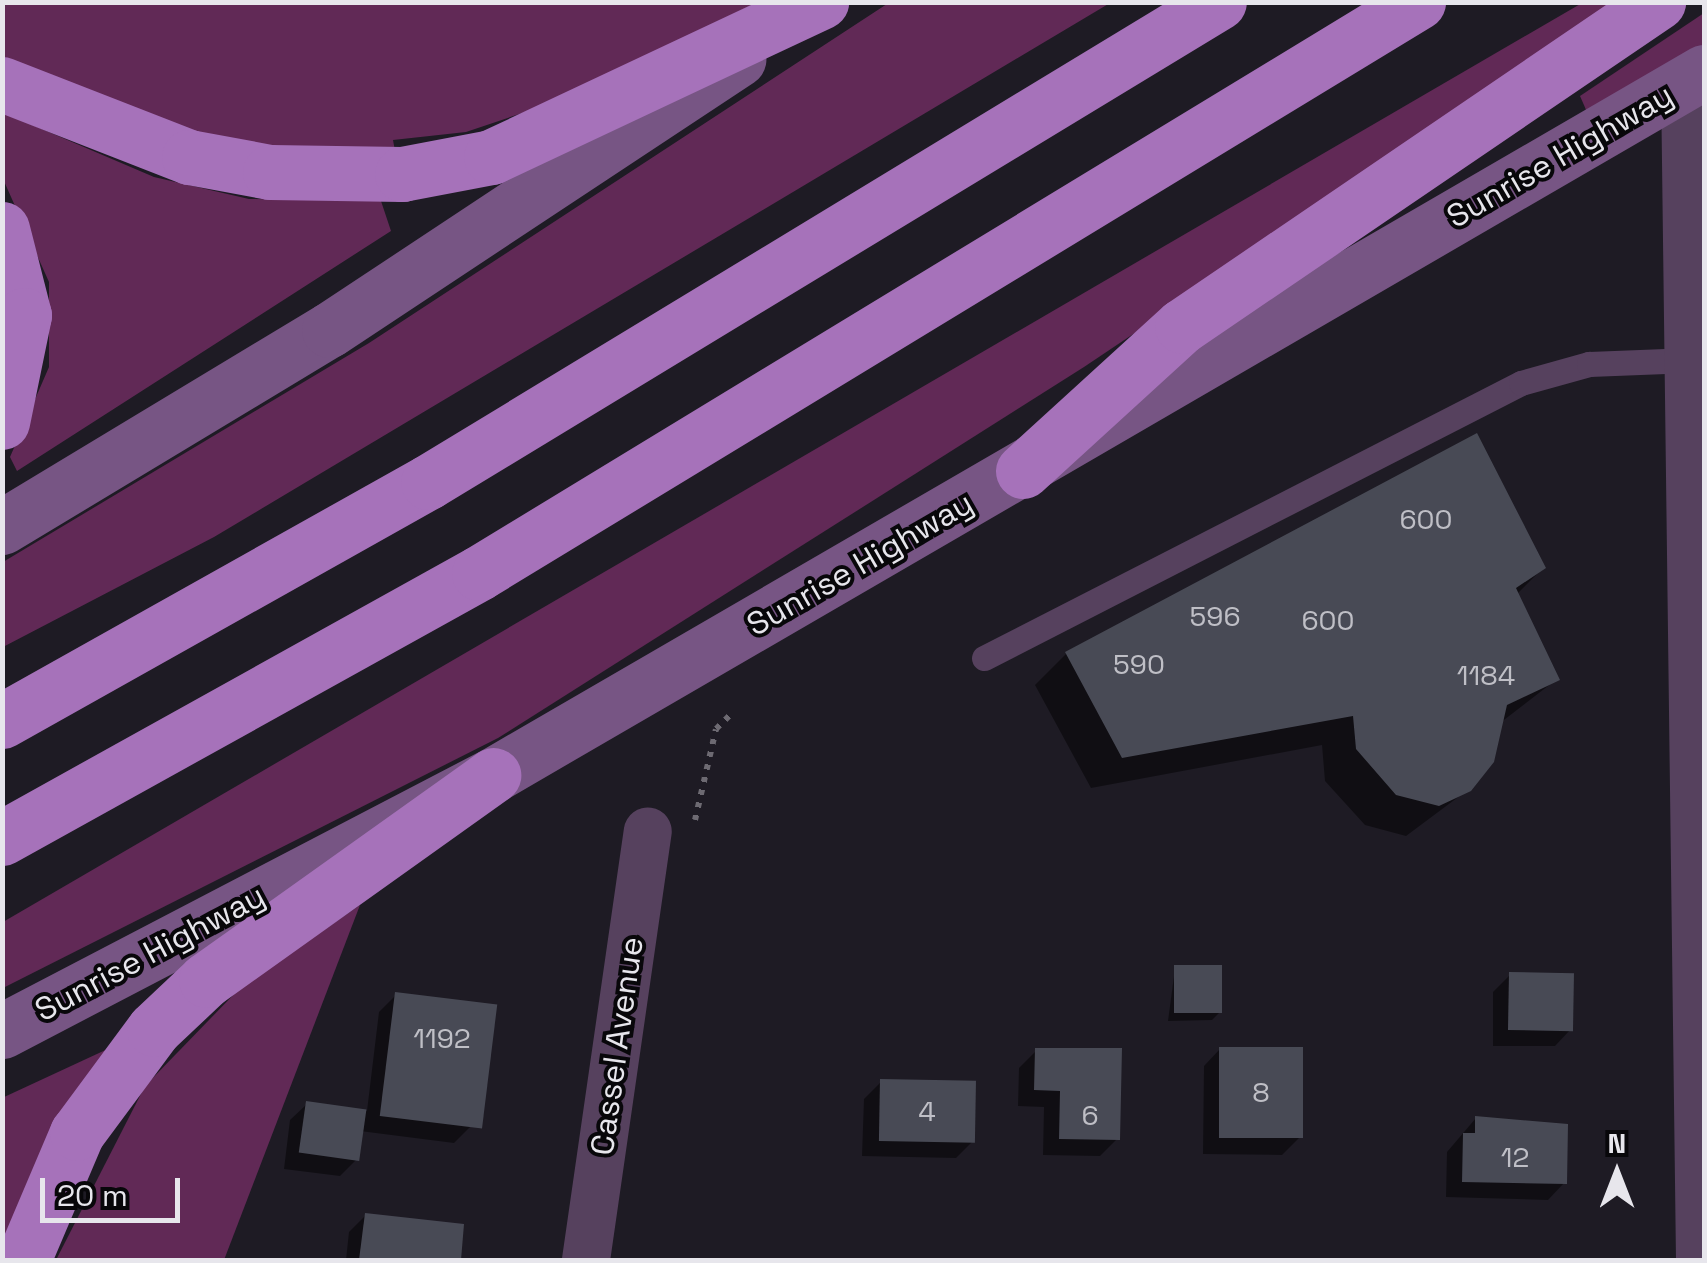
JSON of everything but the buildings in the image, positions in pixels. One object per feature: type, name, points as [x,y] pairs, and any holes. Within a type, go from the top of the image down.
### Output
[{"type":"highway","points":[[2,84],[189,156],[270,172],[402,174],[492,156],[822,2]]},
{"type":"highway","points":[[2,720],[428,482],[1218,2]]},
{"type":"highway","points":[[2,838],[402,618],[1418,2]]},
{"type":"highway","points":[[1023,470],[1182,326],[1658,2]]},
{"type":"highway","points":[[2,229],[24,316],[2,422]]},
{"type":"highway","points":[[24,1260],[77,1133],[166,1016],[493,774]]},
{"type":"main road","points":[[2,527],[329,330],[822,2]]},
{"type":"main road","name":"Sunrise Highway","points":[[2,1030],[493,774],[1695,77]]},
{"type":"street","points":[[1695,77],[1691,360],[1700,1260]]},
{"type":"street","name":"Cassel Avenue","points":[[586,1260],[648,831]]},
{"type":"lane","points":[[984,658],[1522,383],[1589,364],[1691,360]]},
{"type":"path","points":[[648,831],[694,821],[716,729],[730,715]]},
{"type":"shaded area","points":[[890,2],[1110,3],[214,537],[3,647],[3,562],[369,343]]},
{"type":"shaded area","points":[[3,3],[756,3],[555,102],[466,132],[393,140],[397,162],[281,159],[156,127],[3,58]]},
{"type":"shaded area","points":[[1582,3],[1627,3],[1084,367],[498,738],[3,988],[3,922]]},
{"type":"shaded area","points":[[1704,13],[1704,53],[1590,119],[1580,96]]},
{"type":"shaded area","points":[[2,112],[154,177],[249,199],[381,201],[391,231],[17,471],[10,457],[49,367],[49,282],[3,179]]},
{"type":"shaded area","points":[[360,905],[224,1260],[56,1260],[145,1086],[241,987]]},
{"type":"shaded area","points":[[140,1034],[2,1260],[2,1098]]}]
